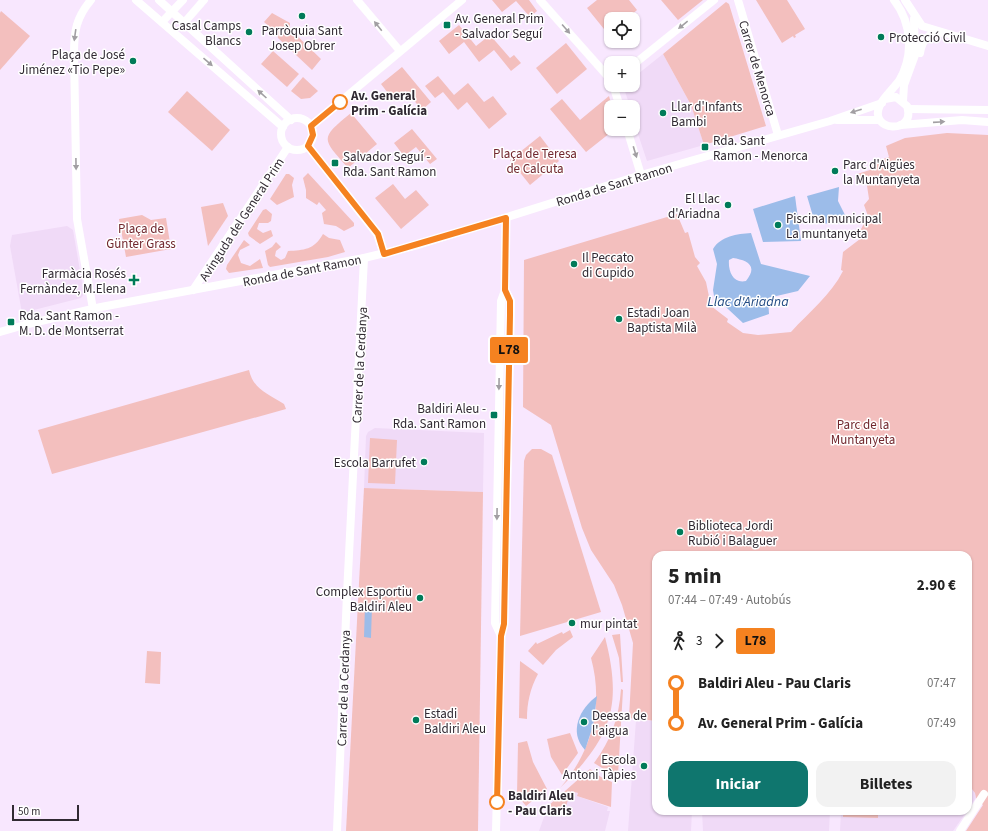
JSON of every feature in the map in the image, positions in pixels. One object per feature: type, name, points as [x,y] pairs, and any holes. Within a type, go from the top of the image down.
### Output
[{"type":"street","points":[[91,0],[81,12],[74,33],[74,54],[78,219],[93,309]]},
{"type":"street","points":[[136,0],[283,127]]},
{"type":"street","points":[[159,0],[291,120]]},
{"type":"street","points":[[162,22],[183,0]]},
{"type":"street","points":[[184,23],[204,0]]},
{"type":"street","points":[[357,0],[400,52]]},
{"type":"street","points":[[311,126],[462,0]]},
{"type":"street","points":[[540,0],[604,72]]},
{"type":"street","points":[[640,59],[714,0]]},
{"type":"street","name":"Carrer de Menorca","points":[[738,0],[778,135]]},
{"type":"street","points":[[879,120],[878,112],[901,77],[909,53],[909,36],[905,18],[894,0]]},
{"type":"street","points":[[905,0],[916,19],[924,27],[988,46]]},
{"type":"street","points":[[900,126],[906,120],[906,105],[903,91],[915,55],[916,19]]},
{"type":"street","points":[[903,91],[916,68],[921,44],[925,39],[935,33],[947,33]]},
{"type":"street","name":"Ronda de Sant Ramon","points":[[0,332],[93,309],[384,254],[506,218],[642,175],[830,120],[896,97],[906,105],[919,110],[950,108],[988,110]]},
{"type":"street","points":[[298,118],[305,120],[311,126],[313,135],[308,146],[300,150],[288,147],[282,136],[283,127],[291,120],[298,118]]},
{"type":"street","name":"Ronda de Sant Ramon","points":[[830,120],[879,120],[891,127],[962,120],[988,122]]},
{"type":"street","points":[[629,136],[642,175]]},
{"type":"street","points":[[308,146],[378,234],[384,254]]},
{"type":"street","name":"Avinguda del General Prim","points":[[193,290],[288,147]]},
{"type":"street","points":[[496,831],[501,636],[504,624],[510,301],[505,290],[506,218]]},
{"type":"street","name":"Carrer de la Cerdanya","points":[[337,831],[346,602],[364,258]]},
{"type":"street","points":[[972,812],[984,794]]},
{"type":"street","points":[[960,831],[970,815]]},
{"type":"shaded area","name":"Llar d'Infants Bambi","points":[[663,54],[691,105],[704,145],[647,161],[639,136],[640,136],[640,100],[628,100],[625,92],[640,92],[640,72]]},
{"type":"shaded area","points":[[67,226],[73,230],[84,294],[81,298],[22,313],[10,246],[12,235]]},
{"type":"shaded area","name":"Escola Barrufet","points":[[375,428],[484,433],[483,492],[364,488],[366,436],[368,432]]},
{"type":"shaded area","name":"Escola Antoni Tàpies","points":[[636,720],[652,721],[652,815],[692,815],[691,831],[628,831]]},
{"type":"shaded area","points":[[972,789],[975,793],[976,798],[972,804]]},
{"type":"shaded area","points":[[571,791],[578,793],[577,796],[608,807],[607,811],[610,811],[605,831],[539,831],[548,806],[560,809]]},
{"type":"shaded area","points":[[702,815],[830,815],[829,831],[703,831]]},
{"type":"shaded area","points":[[841,815],[964,815],[953,831],[840,831]]},
{"type":"green space","points":[[492,0],[529,0],[537,11],[530,17],[516,1],[502,12]]},
{"type":"green space","points":[[597,0],[629,0],[637,10],[635,12],[604,12],[604,29],[587,8]]},
{"type":"green space","points":[[661,0],[703,0],[678,20]]},
{"type":"green space","points":[[756,0],[787,0],[805,29],[795,35],[796,37],[794,38],[793,36],[782,43]]},
{"type":"green space","points":[[726,2],[729,4],[766,126],[704,145],[691,105],[663,54]]},
{"type":"green space","points":[[1,11],[30,36],[0,70],[0,13]]},
{"type":"green space","points":[[272,13],[290,23],[290,29],[321,59],[312,70],[278,38],[277,33],[264,22]]},
{"type":"green space","points":[[459,25],[476,46],[490,35],[510,58],[514,55],[521,63],[511,71],[494,50],[479,62],[464,42],[449,54],[439,41]]},
{"type":"green space","points":[[566,43],[587,69],[557,94],[536,68]]},
{"type":"green space","points":[[273,51],[299,74],[287,87],[261,64]]},
{"type":"green space","points":[[402,67],[431,102],[422,110],[406,91],[394,101],[381,84]]},
{"type":"green space","points":[[438,76],[454,95],[468,83],[484,102],[493,96],[507,114],[489,129],[467,102],[458,110],[443,92],[435,98],[425,86]]},
{"type":"green space","points":[[303,77],[318,91],[310,98],[301,99],[291,91]]},
{"type":"green space","points":[[187,91],[230,130],[212,151],[168,112]]},
{"type":"green space","points":[[609,96],[610,100],[604,100]]},
{"type":"green space","points":[[562,99],[580,120],[604,100],[604,136],[606,136],[586,152],[550,109]]},
{"type":"green space","points":[[351,113],[377,144],[348,168],[333,150],[328,139],[333,128]]},
{"type":"green space","points":[[412,129],[437,159],[430,164],[416,147],[404,156],[394,143]]},
{"type":"green space","name":"Parc de la Muntanyeta","points":[[947,133],[988,135],[988,831],[966,831],[983,805],[976,798],[972,789],[972,551],[652,551],[652,721],[629,718],[633,643],[622,605],[614,585],[591,550],[582,528],[551,425],[523,407],[524,260],[677,214],[685,233],[688,232],[695,257],[700,263],[697,266],[706,282],[711,306],[728,319],[727,322],[743,333],[758,335],[791,332],[819,303],[838,280],[843,271],[841,270],[843,252],[860,239],[857,233],[860,231],[868,216],[864,205],[869,199],[866,179],[858,179],[857,174],[870,170],[869,164],[889,157],[886,146],[905,138]]},
{"type":"green space","name":"Plaça de Teresa de Calcuta","points":[[540,136],[559,161],[530,185],[510,160]]},
{"type":"green space","points":[[308,173],[354,223],[354,226],[344,231],[336,226],[324,224],[322,213],[326,210],[319,202],[317,205],[306,198],[303,178]]},
{"type":"green space","points":[[286,174],[289,174],[294,178],[292,185],[294,197],[277,205],[270,199]]},
{"type":"green space","points":[[393,184],[405,199],[416,190],[429,205],[401,229],[375,198]]},
{"type":"green space","points":[[223,203],[228,216],[208,246],[201,207]]},
{"type":"green space","points":[[266,209],[272,214],[271,221],[268,223],[259,223],[257,229],[263,233],[271,230],[273,236],[260,244],[249,236],[248,233],[263,210]]},
{"type":"green space","name":"Plaça de Günter Grass","points":[[142,215],[151,220],[166,218],[171,249],[126,257],[119,219]]},
{"type":"green space","points":[[323,234],[329,238],[340,240],[345,252],[328,257],[270,267],[268,265],[265,251],[272,247],[276,242],[281,247],[276,251],[275,256],[281,260],[285,258],[288,251],[304,249],[312,246]]},
{"type":"green space","points":[[244,240],[250,245],[240,250],[238,255],[241,263],[250,266],[260,259],[263,268],[229,273],[226,269],[227,265]]},
{"type":"green space","points":[[249,370],[254,382],[267,394],[284,404],[286,409],[52,474],[38,430]]},
{"type":"green space","points":[[370,438],[397,440],[395,484],[368,483]]},
{"type":"green space","points":[[532,449],[541,449],[552,455],[601,612],[520,636],[524,461],[526,455]]},
{"type":"green space","points":[[364,488],[483,492],[478,831],[346,831]]},
{"type":"green space","points":[[570,630],[573,637],[556,650],[543,665],[528,651],[536,642],[537,644],[562,632],[563,634]]},
{"type":"green space","points":[[620,634],[623,682],[621,682],[619,658],[612,635]]},
{"type":"green space","points":[[605,637],[613,683],[612,702],[608,720],[601,737],[591,753],[560,788],[580,759],[592,727],[596,693],[595,676],[591,658]]},
{"type":"green space","points":[[147,651],[161,652],[160,684],[145,683]]},
{"type":"green space","points":[[520,661],[538,674],[530,696],[527,719],[519,718]]},
{"type":"green space","points":[[621,689],[623,690],[618,775],[610,773],[594,763],[605,746],[613,728],[618,710]]},
{"type":"green space","points":[[570,733],[578,753],[562,775],[551,757],[547,739]]},
{"type":"green space","points":[[527,741],[533,762],[547,789],[526,806],[517,795],[518,743]]},
{"type":"green space","points":[[590,769],[601,777],[612,782],[611,807],[577,796],[578,793],[571,791],[565,809],[548,806]]},
{"type":"green space","points":[[843,815],[878,815],[878,818],[843,817]]},
{"type":"water","name":"Piscina municipal La muntanyeta","points":[[839,187],[838,201],[848,221],[843,224],[815,223],[807,196]]},
{"type":"water","name":"Piscina municipal La muntanyeta","points":[[795,196],[801,241],[763,242],[753,209]]},
{"type":"water","name":"Llac d'Ariadna","points":[[751,233],[761,264],[810,276],[798,291],[768,298],[769,314],[743,323],[714,296],[713,290],[717,264],[713,249],[725,238]],"holes":[[[733,258],[742,260],[751,267],[750,276],[746,281],[738,281],[732,276],[729,268],[729,260]]]},
{"type":"water","points":[[365,605],[372,605],[371,638],[364,637]]},
{"type":"water","points":[[597,696],[593,726],[585,750],[577,736],[578,721],[586,707]]},
{"type":"bus line","name":"L78","points":[[340,102],[311,126],[313,135],[308,146],[378,234],[384,254],[506,218],[505,290],[510,301],[510,315],[504,624],[501,636],[497,802]]},
{"type":"place","name":"Parròquia Sant Josep Obrer","points":[[302,16]]},
{"type":"place","name":"Av. General Prim - Salvador Seguí","points":[[447,25]]},
{"type":"place","name":"Casal Camps Blancs","points":[[249,32]]},
{"type":"place","name":"Protecció Civil","points":[[881,37]]},
{"type":"place","name":"Plaça de José Jiménez «Tio Pepe»","points":[[133,61]]},
{"type":"place","name":"Av. General Prim - Galícia","points":[[340,102]]},
{"type":"place","name":"Llar d'Infants Bambi","points":[[663,113]]},
{"type":"place","name":"Rda. Sant Ramon - Menorca","points":[[705,147]]},
{"type":"place","name":"Salvador Seguí - Rda. Sant Ramon","points":[[335,163]]},
{"type":"place","name":"Parc d'Aigües la Muntanyeta","points":[[835,171]]},
{"type":"place","name":"El Llac d'Ariadna","points":[[728,205]]},
{"type":"place","name":"Piscina municipal La muntanyeta","points":[[778,225]]},
{"type":"place","name":"Il Peccato di Cupido","points":[[574,264]]},
{"type":"place","name":"Farmàcia Rosés Fernàndez, M.Elena","points":[[134,280]]},
{"type":"place","name":"Estadi Joan Baptista Milà","points":[[619,319]]},
{"type":"place","name":"Rda. Sant Ramon - M. D. de Montserrat","points":[[11,322]]},
{"type":"place","name":"Baldiri Aleu - Rda. Sant Ramon","points":[[494,415]]},
{"type":"place","name":"Escola Barrufet","points":[[424,462]]},
{"type":"place","name":"Biblioteca Jordi Rubió i Balaguer","points":[[680,532]]},
{"type":"place","name":"Complex Esportiu Baldiri Aleu","points":[[420,598]]},
{"type":"place","name":"mur pintat","points":[[572,623]]},
{"type":"place","name":"Estadi Baldiri Aleu","points":[[416,720]]},
{"type":"place","name":"Deessa de l'aigua","points":[[584,722]]},
{"type":"place","name":"Escola Antoni Tàpies","points":[[644,766]]},
{"type":"place","name":"Baldiri Aleu - Pau Claris","points":[[497,802]]}]
